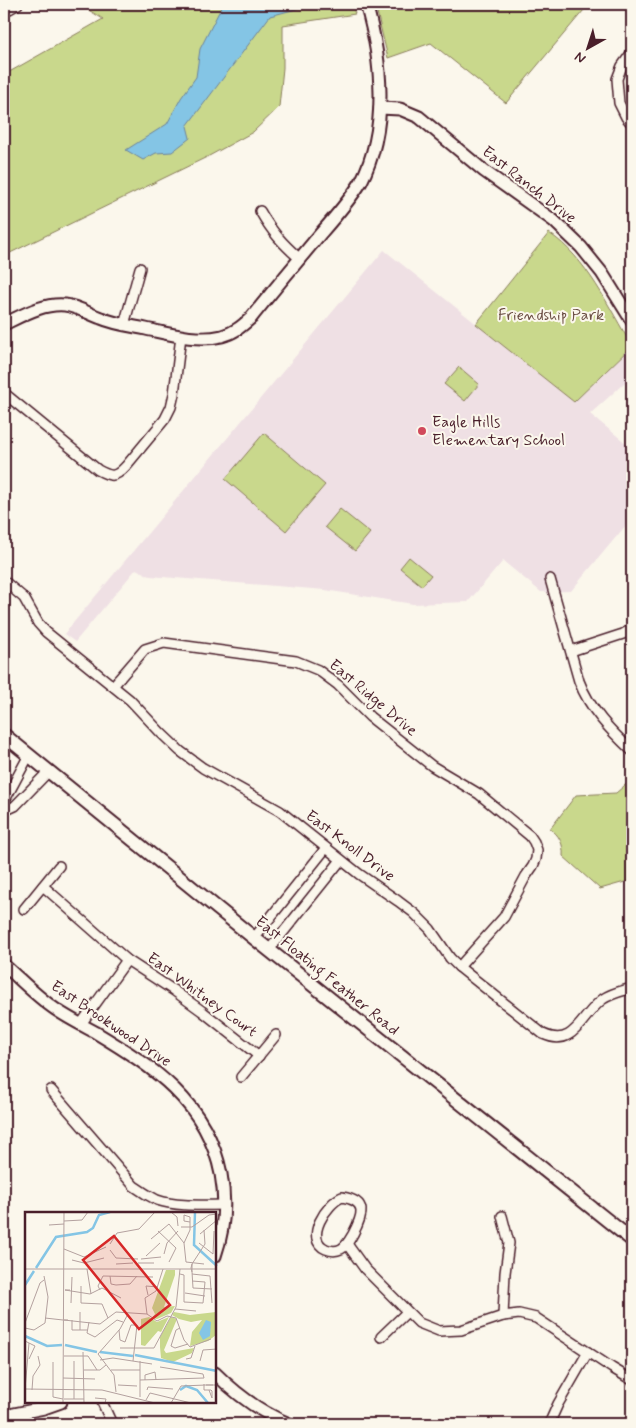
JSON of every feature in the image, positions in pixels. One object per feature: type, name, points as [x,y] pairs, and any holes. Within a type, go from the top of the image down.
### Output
[{"type":"main road","name":"East Floating Feather Road","points":[[4,735],[254,938],[632,1240]]},
{"type":"street","points":[[4,12],[18,4]]},
{"type":"street","points":[[4,324],[51,305],[66,305],[124,325],[182,336],[204,338],[222,336],[239,329],[251,318],[345,205],[360,182],[371,158],[377,134],[380,108],[379,76],[377,47],[366,4]]},
{"type":"street","points":[[632,52],[622,66],[617,80],[619,103],[632,124]]},
{"type":"street","name":"East Ranch Drive","points":[[380,108],[400,110],[419,117],[484,171],[554,221],[581,247],[628,306],[632,322]]},
{"type":"street","points":[[260,211],[271,231],[300,258]]},
{"type":"street","points":[[124,325],[140,268]]},
{"type":"street","points":[[4,393],[98,470],[113,476],[120,473],[126,466],[165,419],[171,407],[182,336]]},
{"type":"street","points":[[550,579],[581,687],[592,708],[611,731],[632,751]]},
{"type":"street","name":"East Knoll Drive","points":[[4,581],[24,598],[46,632],[130,700],[160,733],[180,751],[209,772],[280,812],[341,860],[414,913],[430,929],[450,958],[459,967],[543,1034],[550,1038],[559,1039],[567,1036],[573,1032],[602,1000],[632,988]]},
{"type":"street","points":[[571,651],[624,634],[632,629]]},
{"type":"street","name":"East Ridge Drive","points":[[113,686],[145,648],[164,643],[296,661],[318,670],[338,686],[370,717],[432,766],[479,794],[530,836],[537,850],[536,859],[504,918],[459,967]]},
{"type":"street","points":[[28,755],[5,800],[4,811],[15,806],[49,771]]},
{"type":"street","points":[[254,938],[326,848]]},
{"type":"street","points":[[269,950],[341,860]]},
{"type":"street","points":[[24,909],[59,866]]},
{"type":"street","name":"East Whitney Court","points":[[43,886],[127,960],[202,1010],[259,1056]]},
{"type":"street","name":"East Whitney Court","points":[[81,1024],[127,960]]},
{"type":"street","name":"East Brookwood Drive","points":[[4,965],[55,1009],[131,1054],[157,1073],[182,1095],[191,1106],[206,1129],[218,1160],[223,1188],[224,1205],[220,1238],[216,1252]]},
{"type":"street","name":"East Whitney Court","points":[[241,1077],[276,1034]]},
{"type":"street","points":[[52,1090],[134,1186],[145,1194],[173,1204],[224,1205]]},
{"type":"street","points":[[342,1196],[352,1198],[359,1204],[361,1212],[360,1220],[347,1244],[336,1251],[327,1250],[320,1244],[316,1236],[317,1228],[330,1205],[335,1199],[342,1196]]},
{"type":"street","points":[[502,1216],[509,1243],[505,1273],[503,1316]]},
{"type":"street","points":[[347,1244],[365,1269],[419,1323],[439,1331],[461,1330],[503,1316],[519,1314],[536,1318],[632,1380]]},
{"type":"street","points":[[381,1337],[407,1312]]},
{"type":"street","points":[[549,1424],[558,1404],[588,1352]]},
{"type":"street","points":[[216,1374],[233,1390],[274,1417],[289,1424]]},
{"type":"street","points":[[4,1416],[44,1408],[58,1403]]},
{"type":"street","points":[[102,1403],[112,1424]]},
{"type":"shaded area","name":"Eagle Hills Elementary School","points":[[384,250],[574,402],[632,346],[632,376],[590,414],[632,448],[632,518],[571,591],[541,592],[503,561],[468,602],[413,604],[325,590],[150,576],[136,569],[75,642],[64,634]]},
{"type":"green space","points":[[79,4],[352,4],[355,14],[283,25],[283,68],[279,107],[253,132],[209,156],[4,256],[4,75],[103,19]]},
{"type":"green space","points":[[375,4],[589,4],[506,103],[431,43],[388,58]]},
{"type":"green space","name":"Friendship Park","points":[[549,233],[563,243],[586,270],[606,300],[632,346],[574,402],[476,324]]},
{"type":"green space","points":[[459,367],[479,384],[465,401],[444,384]]},
{"type":"green space","points":[[264,433],[325,485],[286,531],[225,479]]},
{"type":"green space","points":[[340,509],[370,533],[355,551],[325,527]]},
{"type":"green space","points":[[409,557],[431,575],[422,586],[400,568]]},
{"type":"green space","points":[[632,779],[632,880],[600,889],[563,856],[560,840],[550,829],[576,795],[616,793]]},
{"type":"water","points":[[223,4],[315,4],[270,16],[187,126],[190,138],[172,152],[156,153],[143,160],[126,150],[167,124],[181,98],[196,77],[200,49]]},
{"type":"place","name":"Eagle Hills Elementary School","points":[[422,431]]}]
